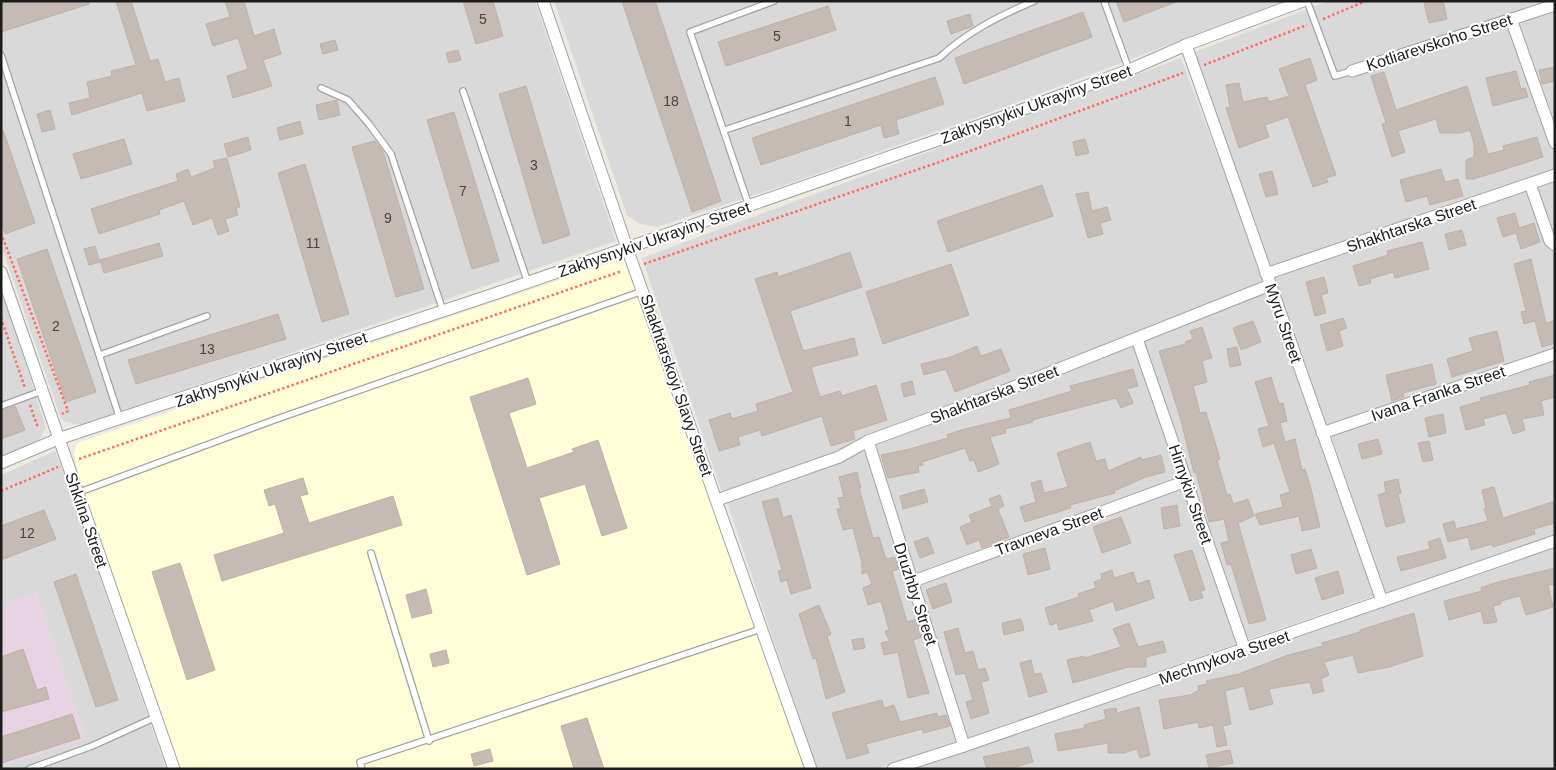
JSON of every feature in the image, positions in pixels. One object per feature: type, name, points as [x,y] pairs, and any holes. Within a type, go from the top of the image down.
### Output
[{"type":"street","name":"Shakhtarskoyi Slavy Street","points":[[543,1],[811,769]]},
{"type":"street","name":"Zakhysnykiv Ukrayiny Street","points":[[1,463],[58,439],[528,283],[981,125],[1129,70],[1288,4],[1303,1]]},
{"type":"street","name":"Kotliarevskoho Street","points":[[1352,71],[1555,5]]},
{"type":"street","points":[[1511,19],[1555,143]]},
{"type":"street","name":"Myru Street","points":[[1186,45],[1382,601]]},
{"type":"street","name":"Shakhtarska Street","points":[[717,500],[840,457],[868,441],[1137,339],[1268,279],[1555,175]]},
{"type":"street","points":[[1530,184],[1550,241],[1555,245]]},
{"type":"street","name":"Shkilna Street","points":[[1,272],[174,769]]},
{"type":"street","name":"Hirnykiv Street","points":[[1137,339],[1245,650]]},
{"type":"street","name":"Ivana Franka Street","points":[[1322,433],[1555,354]]},
{"type":"street","name":"Druzhby Street","points":[[868,441],[964,746]]},
{"type":"street","name":"Travneva Street","points":[[912,582],[1186,481]]},
{"type":"street","name":"Mechnykova Street","points":[[893,769],[1245,650],[1555,542]]},
{"type":"lane","points":[[749,206],[725,130],[690,32],[774,1]]},
{"type":"lane","points":[[725,130],[939,58],[958,40],[994,18],[1034,1]]},
{"type":"lane","points":[[1104,1],[1129,70]]},
{"type":"lane","points":[[1307,1],[1335,76],[1352,71]]},
{"type":"lane","points":[[1,56],[120,419]]},
{"type":"lane","points":[[321,88],[348,100],[391,154],[442,311]]},
{"type":"lane","points":[[463,92],[528,283]]},
{"type":"lane","points":[[77,492],[274,420],[643,291]]},
{"type":"lane","points":[[100,355],[207,316]]},
{"type":"lane","points":[[1,406],[42,391]]},
{"type":"lane","points":[[371,553],[429,741]]},
{"type":"lane","points":[[362,769],[360,762],[429,741],[761,629]]},
{"type":"lane","points":[[29,769],[92,746],[156,717]]},
{"type":"path","points":[[1,491],[67,464],[951,158],[1194,69],[1366,1]]},
{"type":"shaded area","points":[[1,1],[535,1],[616,241],[82,425],[68,423],[61,419],[1,245]]},
{"type":"shaded area","points":[[554,1],[1284,1],[1005,107],[794,182],[657,227],[640,224],[627,215]]},
{"type":"shaded area","points":[[1328,1],[1555,1],[1347,69],[1349,75],[1510,23],[1555,148],[1555,171],[1271,268],[1192,53]]},
{"type":"shaded area","points":[[1555,9],[1555,136],[1514,21]]},
{"type":"shaded area","points":[[1181,58],[1265,282],[838,455],[723,495],[642,258]]},
{"type":"shaded area","points":[[1555,181],[1555,352],[1328,429],[1274,277]]},
{"type":"shaded area","points":[[625,258],[806,769],[180,769],[78,474],[74,454],[77,443]]},
{"type":"shaded area","points":[[1,287],[46,427],[41,437],[34,443],[1,456]]},
{"type":"shaded area","points":[[1267,291],[1374,596],[1247,640],[1142,339]]},
{"type":"shaded area","points":[[1136,342],[1183,478],[914,577],[871,443]]},
{"type":"shaded area","points":[[1555,360],[1555,536],[1386,593],[1331,436]]},
{"type":"shaded area","points":[[865,446],[958,741],[874,769],[817,769],[726,500]]},
{"type":"shaded area","points":[[55,451],[166,769],[1,769],[1,766],[86,739],[36,593],[1,606],[1,475]]},
{"type":"shaded area","points":[[1185,488],[1239,643],[967,738],[917,584]]},
{"type":"shaded area","points":[[1555,548],[1555,769],[910,769],[1384,606]]},
{"type":"shaded area","points":[[36,593],[86,739],[1,766],[1,606]]},
{"type":"building","points":[[10,1],[89,1],[89,4],[1,32],[1,4]]},
{"type":"building","points":[[116,1],[131,1],[150,61],[158,59],[165,82],[179,78],[185,101],[147,111],[142,93],[72,115],[69,103],[90,98],[87,82],[112,76],[111,71],[136,65]]},
{"type":"building","points":[[225,1],[244,1],[254,36],[274,29],[281,54],[263,60],[272,86],[233,98],[227,76],[248,69],[238,38],[213,46],[206,24],[230,17]]},
{"type":"building","points":[[463,1],[493,1],[503,36],[476,44]]},
{"type":"building","points":[[622,1],[655,1],[721,201],[692,212]]},
{"type":"building","points":[[1116,1],[1176,1],[1176,2],[1124,22]]},
{"type":"building","points":[[1443,1],[1447,19],[1429,23],[1424,3]]},
{"type":"building","points":[[828,6],[836,30],[726,66],[718,42]]},
{"type":"building","points":[[1083,12],[1092,37],[964,84],[955,58]]},
{"type":"building","points":[[970,14],[973,26],[951,34],[947,21]]},
{"type":"building","points":[[335,40],[338,50],[323,54],[320,44]]},
{"type":"building","points":[[458,50],[461,60],[449,63],[446,53]]},
{"type":"building","points":[[1310,58],[1317,80],[1305,85],[1336,175],[1326,178],[1328,182],[1313,187],[1288,117],[1265,125],[1269,137],[1239,148],[1226,108],[1230,107],[1226,85],[1239,83],[1243,102],[1267,97],[1269,102],[1289,96],[1279,69]]},
{"type":"building","points":[[1555,67],[1555,81],[1542,84],[1539,70]]},
{"type":"building","points":[[1516,71],[1521,89],[1525,88],[1528,97],[1493,106],[1486,78]]},
{"type":"building","points":[[1384,72],[1396,110],[1467,86],[1488,154],[1504,150],[1503,146],[1537,137],[1543,157],[1474,179],[1466,179],[1466,160],[1474,157],[1474,144],[1470,130],[1461,133],[1440,133],[1436,119],[1398,131],[1405,152],[1392,157],[1382,124],[1386,123],[1371,76]]},
{"type":"building","points":[[935,77],[944,104],[896,120],[899,134],[884,138],[881,125],[761,165],[752,138]]},
{"type":"building","points":[[526,86],[570,235],[543,244],[499,94]]},
{"type":"building","points":[[337,100],[340,115],[319,120],[316,105]]},
{"type":"building","points":[[50,110],[55,129],[42,132],[37,114]]},
{"type":"building","points":[[454,112],[499,261],[472,269],[427,120]]},
{"type":"building","points":[[300,121],[303,134],[280,140],[277,128]]},
{"type":"building","points":[[1,130],[3,130],[35,223],[5,234],[1,223]]},
{"type":"building","points":[[248,137],[251,150],[228,157],[224,144]]},
{"type":"building","points":[[124,139],[132,164],[81,179],[73,154]]},
{"type":"building","points":[[1085,139],[1089,153],[1076,156],[1073,142]]},
{"type":"building","points":[[375,141],[383,151],[424,289],[396,297],[352,147]]},
{"type":"building","points":[[227,158],[240,207],[236,208],[238,215],[225,219],[229,231],[218,235],[212,218],[193,225],[184,201],[159,210],[160,214],[99,234],[91,209],[178,181],[176,174],[188,169],[191,177],[215,168],[213,161]]},
{"type":"building","points":[[305,164],[349,314],[322,322],[278,173]]},
{"type":"building","points":[[1441,169],[1445,182],[1458,179],[1463,196],[1430,205],[1427,196],[1406,202],[1400,180]]},
{"type":"building","points":[[1272,171],[1278,194],[1266,197],[1259,174]]},
{"type":"building","points":[[1042,185],[1053,216],[948,252],[937,221]]},
{"type":"building","points":[[1088,192],[1092,211],[1107,207],[1111,220],[1100,223],[1103,234],[1088,238],[1076,194]]},
{"type":"building","points":[[1515,213],[1519,228],[1534,223],[1540,242],[1521,249],[1516,233],[1503,237],[1497,218]]},
{"type":"building","points":[[1462,230],[1466,245],[1449,250],[1445,234]]},
{"type":"building","points":[[1422,242],[1429,269],[1395,278],[1393,272],[1370,279],[1371,283],[1359,286],[1353,266],[1388,255],[1387,251]]},
{"type":"building","points":[[159,243],[163,256],[104,273],[100,260]]},
{"type":"building","points":[[95,246],[100,262],[89,265],[84,249]]},
{"type":"building","points":[[47,249],[96,392],[66,402],[17,259]]},
{"type":"building","points":[[850,252],[862,287],[790,311],[803,351],[854,338],[858,355],[811,367],[820,397],[840,391],[842,396],[876,385],[887,420],[853,431],[855,439],[831,446],[822,416],[762,436],[760,430],[738,437],[740,445],[719,451],[709,420],[730,413],[732,419],[758,411],[756,404],[793,392],[755,279],[777,272],[778,277]]},
{"type":"building","points":[[1531,259],[1546,323],[1553,321],[1555,329],[1555,343],[1542,347],[1535,321],[1524,324],[1521,312],[1526,311],[1514,264]]},
{"type":"building","points":[[951,264],[969,315],[883,344],[866,292]]},
{"type":"building","points":[[1324,277],[1328,293],[1321,295],[1326,313],[1315,316],[1306,282]]},
{"type":"building","points":[[278,314],[286,339],[136,384],[128,360]]},
{"type":"building","points":[[1343,318],[1347,328],[1339,331],[1343,346],[1327,351],[1320,325]]},
{"type":"building","points":[[1253,321],[1261,342],[1241,350],[1233,328]]},
{"type":"building","points":[[1202,327],[1212,358],[1202,361],[1207,382],[1193,386],[1200,413],[1206,412],[1220,459],[1217,460],[1227,495],[1230,494],[1233,504],[1248,499],[1254,516],[1238,523],[1266,620],[1249,624],[1231,564],[1227,565],[1221,543],[1229,541],[1224,519],[1209,522],[1180,417],[1159,351],[1186,344],[1185,342],[1193,339],[1190,331]]},
{"type":"building","points":[[1497,331],[1504,361],[1452,377],[1447,359],[1473,351],[1469,338]]},
{"type":"building","points":[[977,346],[981,356],[1001,349],[1010,371],[955,392],[946,369],[924,375],[921,364],[951,357]]},
{"type":"building","points":[[1237,347],[1241,365],[1230,367],[1227,349]]},
{"type":"building","points":[[1432,364],[1436,384],[1403,393],[1404,397],[1392,401],[1386,375]]},
{"type":"building","points":[[1133,369],[1138,386],[1127,389],[1133,403],[1121,408],[1116,398],[1005,429],[1006,433],[990,437],[999,464],[978,472],[974,460],[970,461],[965,448],[922,462],[923,465],[918,466],[919,472],[888,478],[881,455],[910,449],[948,438],[947,435],[961,430],[1011,418],[1009,410],[1072,391],[1070,386]]},
{"type":"building","points":[[1555,375],[1555,397],[1541,401],[1544,415],[1522,419],[1525,430],[1513,434],[1506,413],[1483,419],[1485,425],[1466,430],[1460,407],[1481,401],[1480,398],[1530,385],[1529,382]]},
{"type":"building","points":[[1271,377],[1279,404],[1283,403],[1287,421],[1280,423],[1285,442],[1295,439],[1302,470],[1305,469],[1320,527],[1302,531],[1299,516],[1260,525],[1255,514],[1283,507],[1280,495],[1290,492],[1274,443],[1263,447],[1258,429],[1269,426],[1255,382]]},
{"type":"building","points":[[528,378],[536,404],[509,413],[527,468],[574,452],[572,449],[598,440],[627,528],[602,536],[585,484],[539,498],[560,564],[527,575],[470,397]]},
{"type":"building","points":[[912,381],[915,394],[904,397],[901,384]]},
{"type":"building","points":[[15,406],[25,430],[1,439],[1,411]]},
{"type":"building","points":[[1443,414],[1446,433],[1429,437],[1425,418]]},
{"type":"building","points":[[1378,439],[1382,454],[1362,459],[1358,444]]},
{"type":"building","points":[[1429,441],[1433,460],[1423,462],[1418,443]]},
{"type":"building","points":[[1090,442],[1096,461],[1105,459],[1108,471],[1141,457],[1142,460],[1161,455],[1165,472],[1146,477],[1114,491],[1115,493],[1070,505],[1071,508],[1025,522],[1020,507],[1036,502],[1031,483],[1041,480],[1044,493],[1068,487],[1057,453]]},
{"type":"building","points":[[857,472],[861,488],[859,488],[873,538],[879,537],[886,559],[895,557],[899,569],[892,571],[907,622],[916,619],[922,637],[913,640],[929,693],[908,698],[898,652],[884,655],[881,643],[889,641],[885,631],[889,630],[881,601],[868,605],[863,588],[872,584],[867,572],[862,574],[862,563],[853,528],[843,530],[837,509],[841,509],[838,498],[844,497],[839,477]]},
{"type":"building","points":[[303,478],[308,494],[300,496],[309,523],[393,496],[402,525],[222,581],[214,555],[284,533],[275,504],[269,506],[264,490]]},
{"type":"building","points":[[1398,479],[1401,493],[1398,494],[1405,522],[1386,527],[1378,495],[1386,492],[1384,482]]},
{"type":"building","points":[[1494,487],[1503,518],[1555,501],[1555,523],[1534,529],[1535,534],[1493,547],[1492,544],[1471,550],[1468,537],[1448,542],[1443,524],[1454,521],[1456,529],[1488,521],[1484,509],[1486,508],[1482,490]]},
{"type":"building","points":[[924,489],[928,502],[903,509],[900,496]]},
{"type":"building","points":[[1000,495],[1004,506],[998,509],[1009,537],[982,548],[979,540],[967,545],[960,527],[972,522],[969,515],[992,506],[989,499]]},
{"type":"building","points":[[778,498],[783,518],[791,515],[811,588],[791,594],[787,580],[781,582],[778,571],[782,570],[762,502]]},
{"type":"building","points":[[1177,505],[1180,526],[1164,529],[1161,508]]},
{"type":"building","points":[[44,510],[56,539],[1,560],[1,526]]},
{"type":"building","points":[[1121,517],[1131,543],[1102,553],[1093,527]]},
{"type":"building","points":[[928,537],[934,553],[920,558],[914,542]]},
{"type":"building","points":[[1440,538],[1446,558],[1401,571],[1397,557],[1430,549],[1428,542]]},
{"type":"building","points":[[1045,548],[1050,569],[1028,575],[1023,554]]},
{"type":"building","points":[[1311,549],[1317,568],[1296,574],[1291,555]]},
{"type":"building","points":[[1192,550],[1205,590],[1201,591],[1203,598],[1190,601],[1174,555]]},
{"type":"building","points":[[180,563],[215,670],[187,680],[152,572]]},
{"type":"building","points":[[1555,568],[1555,584],[1548,585],[1553,607],[1526,615],[1520,596],[1501,601],[1501,604],[1493,606],[1497,622],[1484,624],[1481,611],[1449,620],[1444,601],[1482,591],[1481,588],[1498,582]]},
{"type":"building","points":[[1112,570],[1114,578],[1133,572],[1137,584],[1149,580],[1154,598],[1116,611],[1113,601],[1089,610],[1093,621],[1059,630],[1057,623],[1050,625],[1045,608],[1079,597],[1078,594],[1096,588],[1094,582],[1102,579],[1101,574]]},
{"type":"building","points":[[1338,571],[1344,593],[1322,600],[1315,578]]},
{"type":"building","points":[[76,574],[118,700],[96,707],[54,582]]},
{"type":"building","points":[[946,583],[952,602],[933,609],[926,590]]},
{"type":"building","points":[[426,589],[432,613],[412,618],[406,595]]},
{"type":"building","points":[[819,605],[831,634],[827,636],[845,692],[826,699],[816,658],[813,659],[799,614]]},
{"type":"building","points":[[1414,613],[1423,656],[1389,667],[1358,673],[1353,655],[1324,662],[1329,675],[1321,679],[1324,691],[1313,694],[1310,682],[1269,689],[1273,704],[1250,710],[1244,686],[1225,691],[1231,724],[1223,726],[1227,745],[1217,747],[1213,725],[1199,728],[1198,722],[1164,729],[1159,700],[1190,695],[1199,690],[1198,686],[1207,684],[1206,681],[1239,674],[1288,655],[1323,646],[1322,643]]},
{"type":"building","points":[[1021,619],[1024,630],[1004,635],[1002,623]]},
{"type":"building","points":[[1129,623],[1138,647],[1163,641],[1166,652],[1146,657],[1146,667],[1128,667],[1073,683],[1067,660],[1084,656],[1085,658],[1121,647],[1113,629]]},
{"type":"building","points":[[958,628],[965,653],[973,651],[978,670],[985,668],[989,680],[981,682],[989,713],[971,719],[966,702],[973,700],[965,673],[956,675],[944,632]]},
{"type":"building","points":[[863,638],[865,648],[854,650],[852,640]]},
{"type":"building","points":[[23,649],[37,690],[46,687],[49,699],[1,712],[1,657]]},
{"type":"building","points":[[446,650],[449,663],[433,667],[430,654]]},
{"type":"building","points":[[1031,660],[1034,674],[1041,673],[1047,692],[1029,697],[1020,663]]},
{"type":"building","points":[[882,700],[884,708],[894,705],[900,722],[937,713],[938,717],[946,715],[950,726],[923,733],[922,729],[866,744],[869,753],[847,759],[832,713]]},
{"type":"building","points":[[1139,707],[1150,755],[1140,758],[1137,749],[1123,753],[1108,753],[1108,743],[1058,751],[1055,734],[1084,728],[1084,725],[1106,719],[1104,710],[1116,708],[1117,713]]},
{"type":"building","points":[[72,714],[80,738],[1,763],[1,737]]},
{"type":"building","points":[[587,718],[604,769],[574,769],[561,726]]},
{"type":"building","points":[[1029,747],[1033,762],[1008,769],[987,769],[983,757]]},
{"type":"building","points":[[490,749],[493,761],[474,766],[471,754]]},
{"type":"building","points":[[1230,750],[1233,763],[1209,768],[1206,755]]}]
